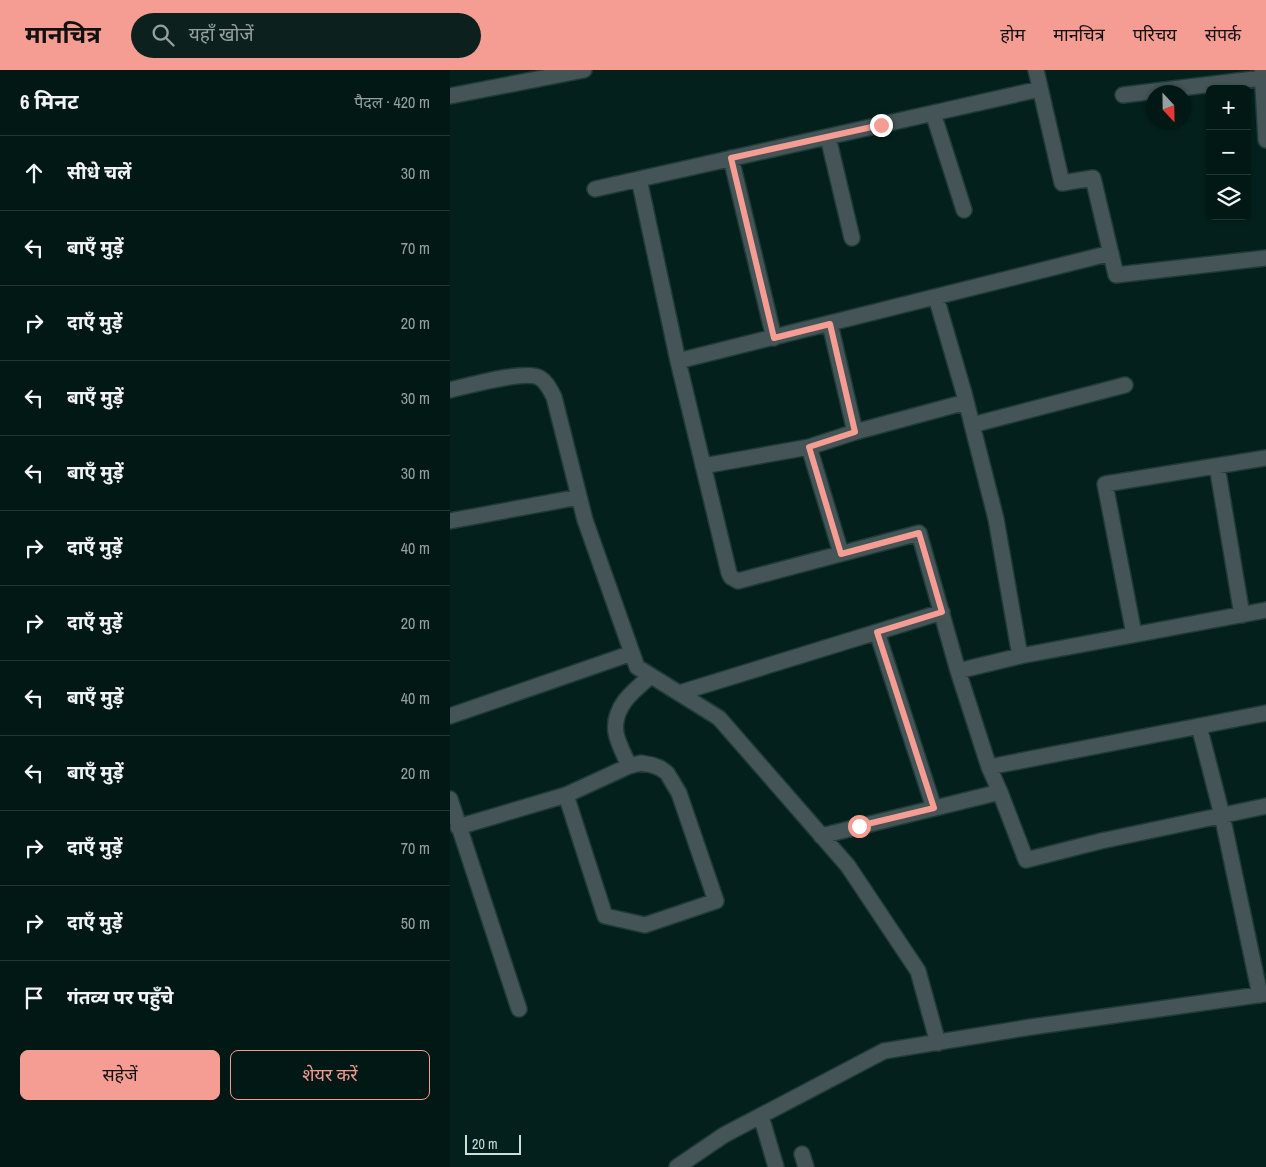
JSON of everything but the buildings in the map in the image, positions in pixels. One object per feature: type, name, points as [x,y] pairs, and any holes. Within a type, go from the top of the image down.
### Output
[{"type":"street","points":[[450,96],[533,75],[584,70]]},
{"type":"street","points":[[1036,70],[1062,183],[1093,178],[1116,276],[1266,258]]},
{"type":"street","points":[[1123,95],[1262,74],[1266,140]]},
{"type":"street","points":[[595,189],[1040,89]]},
{"type":"street","points":[[933,113],[964,210]]},
{"type":"street","points":[[828,137],[852,238]]},
{"type":"street","points":[[731,158],[774,338]]},
{"type":"street","points":[[639,179],[678,361],[729,573],[734,579],[738,580],[919,533],[958,671],[989,767],[1026,860],[1101,841],[1266,806]]},
{"type":"street","points":[[678,361],[1111,253]]},
{"type":"street","points":[[936,297],[996,518],[1020,656]]},
{"type":"street","points":[[830,324],[855,432]]},
{"type":"street","points":[[450,390],[530,375],[539,377],[547,383],[554,397],[585,520],[637,667],[718,718],[848,866],[918,971],[938,1042]]},
{"type":"street","points":[[972,425],[1125,385]]},
{"type":"street","points":[[703,466],[809,447],[855,432],[966,402]]},
{"type":"street","points":[[809,447],[841,554]]},
{"type":"street","points":[[1134,634],[1105,484],[1266,458]]},
{"type":"street","points":[[1217,466],[1242,615]]},
{"type":"street","points":[[450,521],[579,496]]},
{"type":"street","points":[[958,671],[1020,656],[1266,610]]},
{"type":"street","points":[[679,693],[942,612]]},
{"type":"street","points":[[877,632],[934,808]]},
{"type":"street","points":[[450,716],[632,653]]},
{"type":"street","points":[[629,766],[616,733],[617,719],[622,706],[630,694],[651,676]]},
{"type":"street","points":[[989,767],[1266,713]]},
{"type":"street","points":[[678,1167],[724,1135],[884,1051],[1032,1027],[1263,995],[1222,816],[1199,726]]},
{"type":"street","points":[[458,827],[566,795],[629,766],[652,764],[667,773],[679,793],[716,901],[645,924],[605,916],[566,795]]},
{"type":"street","points":[[822,836],[1000,792]]},
{"type":"street","points":[[450,800],[519,1008]]},
{"type":"street","points":[[760,1116],[776,1167]]},
{"type":"route","points":[[859,826],[934,808],[877,632],[942,612],[919,533],[841,554],[809,447],[855,432],[830,324],[774,338],[731,158],[881,125]]}]
